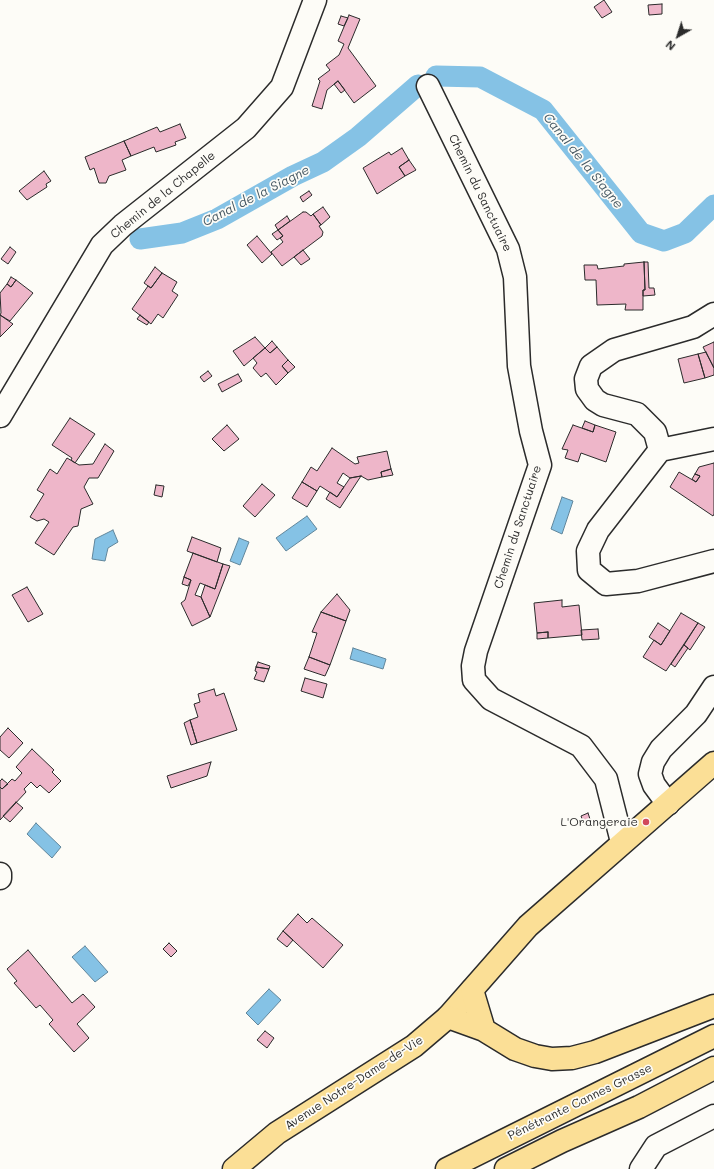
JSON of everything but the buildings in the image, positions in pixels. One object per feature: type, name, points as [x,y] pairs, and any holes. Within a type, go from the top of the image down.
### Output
[{"type":"main road","name":"Avenue Notre-Dame-de-Vie","points":[[234,1169],[277,1133],[414,1046],[448,1016],[528,926],[622,842],[714,763]]},
{"type":"main road","points":[[472,990],[484,1030]]},
{"type":"main road","points":[[448,1016],[484,1030],[515,1049],[535,1056],[552,1059],[572,1058],[594,1052],[714,1006]]},
{"type":"main road","name":"Pénétrante Cannes Grasse","points":[[447,1169],[714,1036]]},
{"type":"main road","points":[[532,1169],[639,1108],[714,1068]]},
{"type":"main road","points":[[506,1169],[562,1141],[639,1108]]},
{"type":"street","name":"Chemin de la Chapelle","points":[[0,416],[102,245],[123,225],[246,128],[282,87],[315,0]]},
{"type":"street","name":"Chemin du Sanctuaire","points":[[428,86],[508,249],[515,277],[519,366],[531,431],[540,465],[476,651],[472,666],[474,680],[491,699],[581,746],[606,779],[622,842]]},
{"type":"street","points":[[660,450],[655,432],[637,414],[603,405],[595,400],[586,389],[586,379],[591,366],[614,350],[693,327],[714,314]]},
{"type":"street","points":[[714,439],[660,450],[598,530],[588,550],[588,570],[606,584],[638,581],[714,561]]},
{"type":"street","points":[[668,804],[654,786],[650,774],[653,762],[661,749],[696,714],[714,687]]},
{"type":"street","points":[[641,1169],[656,1146],[714,1116]]},
{"type":"water","points":[[562,497],[573,501],[562,534],[551,529]]},
{"type":"water","points":[[307,516],[317,529],[286,551],[276,538]]},
{"type":"water","points":[[113,530],[118,542],[108,548],[105,561],[92,559],[95,539]]},
{"type":"water","points":[[239,538],[249,542],[240,565],[230,561]]},
{"type":"water","points":[[353,648],[386,659],[383,669],[350,659]]},
{"type":"water","points":[[36,823],[61,847],[52,858],[27,834]]},
{"type":"water","points":[[85,946],[108,972],[95,982],[72,957]]},
{"type":"water","points":[[269,989],[281,1000],[258,1025],[246,1013]]},
{"type":"waterway","name":"Canal de la Siagne","points":[[436,76],[480,77],[543,110],[641,233],[664,241],[685,233],[714,205]]},
{"type":"waterway","name":"Canal de la Siagne","points":[[140,239],[182,233],[217,219],[293,176],[323,162],[358,137],[418,85]]},
{"type":"place","name":"L'Orangeraie","points":[[646,822]]}]
